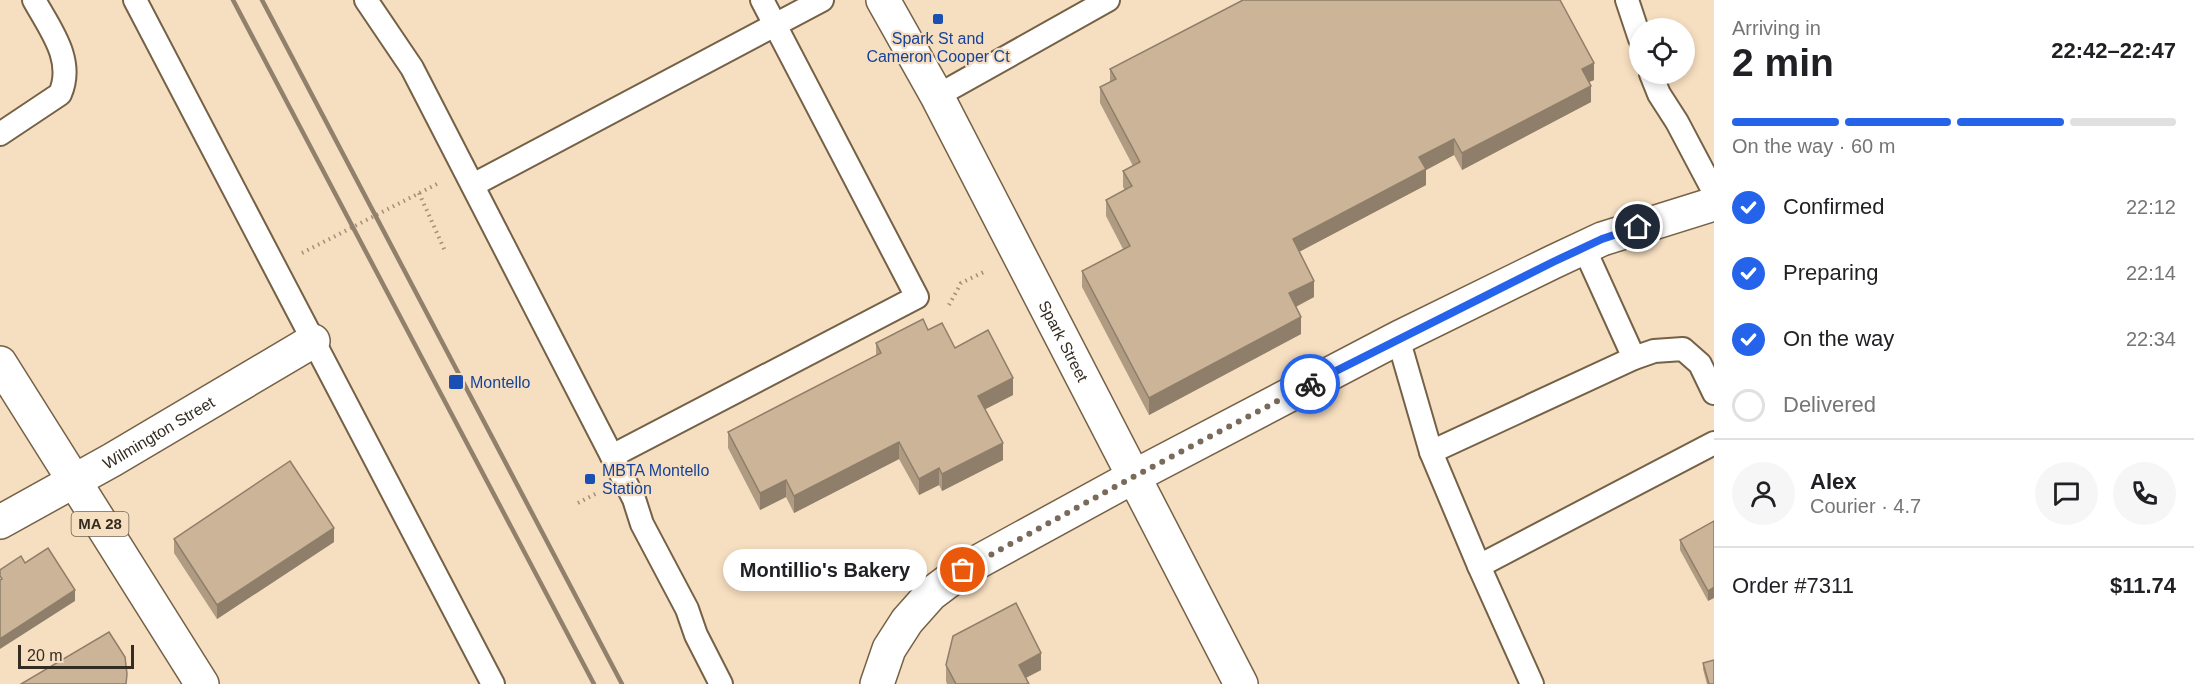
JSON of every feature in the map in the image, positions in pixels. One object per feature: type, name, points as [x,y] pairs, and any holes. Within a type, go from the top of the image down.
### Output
[{"type":"street","name":"Spark Street","points":[[882,0],[937,96],[1241,684]]},
{"type":"street","points":[[877,684],[889,649],[907,621],[931,594],[963,570],[1133,477],[1398,338],[1602,239],[1712,206]]},
{"type":"street","name":"Wilmington Street","points":[[0,522],[314,341]]},
{"type":"street","name":"MA 28","points":[[0,363],[202,684]]},
{"type":"lane","points":[[0,134],[60,94],[64,83],[63,58],[34,0]]},
{"type":"lane","points":[[135,0],[493,684]]},
{"type":"lane","points":[[612,456],[917,297],[762,0]]},
{"type":"lane","points":[[468,177],[822,0]]},
{"type":"lane","points":[[937,96],[1108,0]]},
{"type":"lane","points":[[1627,0],[1633,18]]},
{"type":"lane","points":[[370,1],[412,68],[612,456],[634,499],[642,524],[687,609],[696,635],[721,684]]},
{"type":"lane","points":[[1655,84],[1677,122],[1712,206]]},
{"type":"lane","points":[[1584,248],[1634,358]]},
{"type":"lane","points":[[1398,338],[1431,452],[1532,684]]},
{"type":"lane","points":[[1431,452],[1634,358],[1654,351],[1683,350],[1700,364],[1714,393]]},
{"type":"lane","points":[[1479,566],[1714,443]]},
{"type":"path","points":[[275,267],[419,193],[468,177]]},
{"type":"path","points":[[419,193],[445,251]]},
{"type":"building","points":[[1243,0],[1560,0],[1594,63],[1582,69],[1591,86],[1462,153],[1454,139],[1419,157],[1426,169],[1293,239],[1314,281],[1289,293],[1301,317],[1149,398],[1082,271],[1130,246],[1106,200],[1132,186],[1123,171],[1140,162],[1100,87],[1116,79],[1110,69]]},
{"type":"building","points":[[923,319],[928,330],[942,323],[955,348],[988,330],[1013,378],[978,396],[1003,443],[942,474],[939,468],[919,479],[899,442],[794,496],[786,480],[760,493],[728,432],[881,353],[876,343]]},
{"type":"building","points":[[290,461],[334,528],[217,605],[174,539]]},
{"type":"building","points":[[1714,521],[1714,587],[1708,591],[1680,540]]},
{"type":"building","points":[[48,548],[75,590],[0,639],[0,580],[2,579],[0,570],[21,556],[25,563]]},
{"type":"building","points":[[1016,603],[1041,653],[1019,665],[1029,684],[956,684],[946,665],[953,636]]},
{"type":"building","points":[[109,632],[125,657],[126,684],[21,684]]},
{"type":"building","points":[[1714,660],[1714,684],[1709,684],[1703,663]]},
{"type":"railway","points":[[233,0],[594,684]]},
{"type":"railway","points":[[262,0],[622,684]]},
{"type":"way so far","points":[[963,570],[1310,384]]},
{"type":"place","name":"Spark St and Cameron Cooper Ct","points":[[938,19]]},
{"type":"place","name":"Montello","points":[[456,382]]},
{"type":"place","name":"MBTA Montello Station","points":[[590,479]]},
{"type":"place","name":"Montillio's Bakery","points":[[963,570]]},
{"type":"route","points":[[1310,384],[1553,262],[1602,239],[1638,227]]}]
